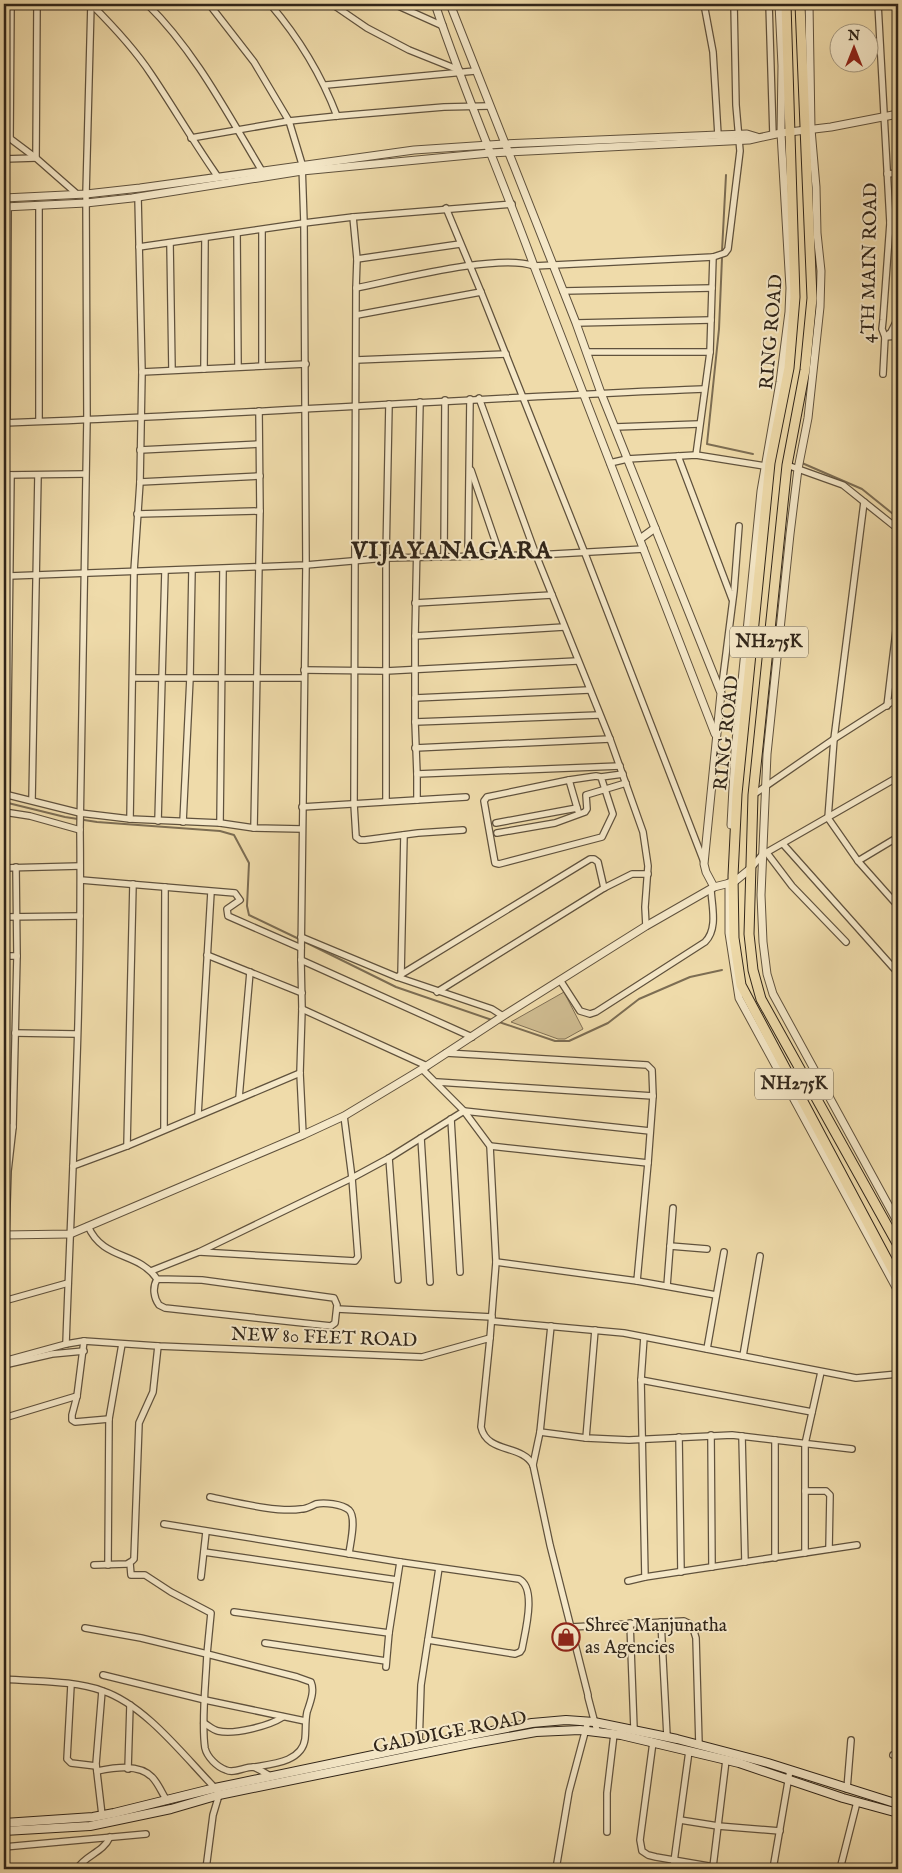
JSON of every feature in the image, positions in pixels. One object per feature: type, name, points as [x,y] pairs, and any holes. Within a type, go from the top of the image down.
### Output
[{"type":"highway","name":"RING ROAD","points":[[786,4],[785,133],[795,297],[789,368],[772,442],[736,794],[731,882],[734,938],[740,985],[898,1280]]},
{"type":"highway","name":"RING ROAD","points":[[800,4],[808,130],[812,298],[805,370],[787,465],[753,795],[749,934],[753,970],[762,999],[898,1245]]},
{"type":"main road","name":"GADDIGE ROAD","points":[[4,1823],[102,1815],[168,1801],[215,1788],[419,1745],[532,1723],[566,1720],[591,1721],[667,1736],[790,1770],[898,1804]]},
{"type":"main road","name":"GADDIGE ROAD","points":[[4,1831],[90,1826],[220,1795],[536,1732],[586,1730],[653,1742],[726,1760],[856,1802],[898,1813]]},
{"type":"street","points":[[10,138],[11,4]]},
{"type":"street","points":[[36,158],[37,4]]},
{"type":"street","points":[[91,4],[118,32],[150,73],[218,177]]},
{"type":"street","points":[[66,1344],[81,880],[80,813],[87,419],[86,194],[91,4]]},
{"type":"street","points":[[147,4],[167,24],[209,84],[262,171]]},
{"type":"street","points":[[209,4],[254,62],[289,121],[302,168],[306,364],[306,565],[300,1074],[304,1135]]},
{"type":"street","points":[[270,4],[297,38],[326,85],[337,116]]},
{"type":"street","points":[[332,4],[367,28],[409,50],[460,71]]},
{"type":"street","points":[[394,4],[442,26]]},
{"type":"street","points":[[450,4],[551,264],[576,323],[601,393],[721,693]]},
{"type":"street","points":[[704,4],[713,52],[718,135]]},
{"type":"street","points":[[356,288],[469,266],[524,263],[534,266],[714,256],[725,253],[728,248],[740,151],[734,4]]},
{"type":"street","points":[[769,4],[773,135]]},
{"type":"street","points":[[779,4],[785,133]]},
{"type":"street","points":[[809,4],[808,130],[816,187],[817,233],[821,271],[820,307],[808,418],[798,469],[783,597],[765,787],[763,942],[767,974],[773,994],[898,1223]]},
{"type":"street","name":"4TH MAIN ROAD","points":[[878,4],[890,223],[882,329],[885,337],[883,374]]},
{"type":"street","points":[[433,5],[440,18],[472,106],[512,204],[583,394],[716,735]]},
{"type":"street","points":[[440,18],[454,14]]},
{"type":"street","points":[[326,85],[475,71]]},
{"type":"street","points":[[191,138],[289,121],[489,106]]},
{"type":"street","points":[[4,198],[86,194],[262,171],[489,150],[507,152],[757,137],[831,127],[898,114]]},
{"type":"street","points":[[4,134],[36,158],[77,194]]},
{"type":"street","points":[[489,150],[504,144],[718,135],[738,137]]},
{"type":"street","points":[[4,159],[36,158]]},
{"type":"street","points":[[302,168],[138,197],[86,203],[6,207],[6,423],[356,406],[478,398],[704,389]]},
{"type":"street","points":[[887,174],[898,173]]},
{"type":"street","points":[[130,819],[134,571],[140,482],[142,372],[138,197]]},
{"type":"street","points":[[139,247],[352,217],[512,204]]},
{"type":"street","points":[[40,205],[40,421]]},
{"type":"street","points":[[446,208],[584,551],[712,889],[713,922],[709,938],[596,1012],[590,1014],[580,1011],[560,980]]},
{"type":"street","points":[[352,217],[357,259],[354,670],[355,834],[357,838],[365,840],[463,830]]},
{"type":"street","points":[[890,223],[898,222]]},
{"type":"street","points":[[262,230],[262,366]]},
{"type":"street","points":[[237,233],[238,367]]},
{"type":"street","points":[[204,369],[205,238]]},
{"type":"street","points":[[170,243],[172,370]]},
{"type":"street","points":[[357,259],[460,244]]},
{"type":"street","points":[[696,455],[710,352],[714,256]]},
{"type":"street","points":[[563,291],[712,288]]},
{"type":"street","points":[[357,315],[481,292]]},
{"type":"street","points":[[885,337],[891,332],[898,318]]},
{"type":"street","points":[[576,323],[711,320]]},
{"type":"street","points":[[885,337],[898,336]]},
{"type":"street","points":[[587,352],[710,352]]},
{"type":"street","points":[[356,360],[506,354]]},
{"type":"street","points":[[142,372],[306,364]]},
{"type":"street","points":[[478,398],[577,661],[610,739],[643,832],[647,852],[648,874],[645,907],[646,926]]},
{"type":"street","points":[[468,555],[470,399]]},
{"type":"street","points":[[444,556],[445,400]]},
{"type":"street","points":[[417,800],[415,748],[415,557],[420,402]]},
{"type":"street","points":[[386,801],[386,558],[389,404]]},
{"type":"street","points":[[254,828],[260,511],[259,411]]},
{"type":"street","points":[[615,427],[700,424]]},
{"type":"street","points":[[772,442],[765,466],[759,509],[736,751],[730,933],[739,998],[898,1292]]},
{"type":"street","points":[[140,450],[259,444]]},
{"type":"street","points":[[610,463],[627,458],[696,455],[765,466]]},
{"type":"street","points":[[678,456],[733,601]]},
{"type":"street","points":[[787,465],[843,485],[898,528]]},
{"type":"street","points":[[469,466],[500,555]]},
{"type":"street","points":[[4,475],[85,474]]},
{"type":"street","points":[[32,800],[38,475]]},
{"type":"street","points":[[11,476],[5,795],[80,813],[130,819],[220,823],[254,828],[302,828]]},
{"type":"street","points":[[140,482],[260,476]]},
{"type":"street","points":[[864,502],[834,739],[828,818],[858,861],[898,906]]},
{"type":"street","points":[[137,514],[260,511]]},
{"type":"street","points":[[704,864],[716,735],[733,601],[739,526]]},
{"type":"street","points":[[640,539],[655,528]]},
{"type":"street","points":[[9,576],[85,572],[223,569],[306,565],[386,558],[536,555],[644,549]]},
{"type":"street","points":[[220,823],[223,569]]},
{"type":"street","points":[[183,822],[190,678],[192,570]]},
{"type":"street","points":[[158,821],[165,571]]},
{"type":"street","points":[[415,603],[552,595]]},
{"type":"street","points":[[886,706],[898,614]]},
{"type":"street","points":[[415,636],[564,627]]},
{"type":"street","points":[[304,670],[386,671],[577,661]]},
{"type":"street","points":[[133,678],[304,678]]},
{"type":"street","points":[[415,698],[589,690]]},
{"type":"street","points":[[753,795],[834,739],[898,698]]},
{"type":"street","points":[[415,722],[599,715]]},
{"type":"street","points":[[415,748],[610,739]]},
{"type":"street","points":[[417,774],[620,766]]},
{"type":"street","points":[[601,777],[613,817],[602,837],[499,864],[495,862],[485,798],[570,780],[622,774]]},
{"type":"street","points":[[16,867],[17,956],[13,1127],[6,1171],[5,1235],[70,1234],[304,1135],[344,1116],[425,1067],[646,926],[712,889],[731,882],[750,869],[765,854],[898,777]]},
{"type":"street","points":[[570,780],[579,815]]},
{"type":"street","points":[[497,833],[547,825],[579,815],[586,811],[586,795],[626,783]]},
{"type":"street","points":[[302,807],[466,797]]},
{"type":"street","points":[[496,823],[577,808]]},
{"type":"street","points":[[4,812],[30,816],[80,830]]},
{"type":"street","points":[[545,814],[547,825]]},
{"type":"street","points":[[503,822],[505,832]]},
{"type":"street","points":[[399,976],[404,836]]},
{"type":"street","points":[[858,861],[897,839]]},
{"type":"street","points":[[782,844],[898,973]]},
{"type":"street","points":[[765,854],[792,886],[846,942]]},
{"type":"street","points":[[399,976],[590,859],[598,862],[604,888]]},
{"type":"street","points":[[4,868],[80,866]]},
{"type":"street","points":[[437,992],[604,888],[632,874],[648,874]]},
{"type":"street","points":[[81,880],[235,893],[240,900],[227,909],[228,916],[301,948]]},
{"type":"street","points":[[127,1146],[133,884]]},
{"type":"street","points":[[164,1129],[165,887]]},
{"type":"street","points":[[198,1115],[211,892]]},
{"type":"street","points":[[4,917],[80,916]]},
{"type":"street","points":[[301,937],[437,992],[492,1009],[503,1016]]},
{"type":"street","points":[[207,955],[302,993]]},
{"type":"street","points":[[4,956],[17,956]]},
{"type":"street","points":[[301,960],[472,1036]]},
{"type":"street","points":[[239,1098],[250,972]]},
{"type":"street","points":[[302,1009],[425,1067],[464,1111],[490,1146],[496,1262],[481,1427],[488,1440],[498,1447],[526,1456],[533,1465]]},
{"type":"street","points":[[15,1033],[76,1034]]},
{"type":"street","points":[[446,1053],[647,1065],[652,1070],[653,1096],[637,1281]]},
{"type":"street","points":[[73,1166],[127,1146],[300,1074]]},
{"type":"street","points":[[437,1082],[653,1096]]},
{"type":"street","points":[[151,1271],[199,1252],[352,1178],[390,1158],[464,1111],[650,1132]]},
{"type":"street","points":[[199,1252],[355,1262],[358,1257],[352,1178],[344,1116]]},
{"type":"street","points":[[451,1120],[460,1272]]},
{"type":"street","points":[[4,1127],[13,1127]]},
{"type":"street","points":[[421,1138],[430,1282]]},
{"type":"street","points":[[490,1146],[648,1163]]},
{"type":"street","points":[[390,1158],[398,1280]]},
{"type":"street","points":[[667,1286],[673,1208]]},
{"type":"street","points":[[88,1226],[98,1244],[145,1266],[157,1279]]},
{"type":"street","points":[[670,1246],[708,1249]]},
{"type":"street","points":[[707,1349],[724,1252]]},
{"type":"street","points":[[743,1356],[760,1256]]},
{"type":"street","points":[[496,1262],[637,1281],[716,1295]]},
{"type":"street","points":[[157,1279],[202,1280],[331,1298],[337,1301],[336,1323],[331,1326],[164,1308],[159,1306],[155,1295],[155,1282],[157,1279]]},
{"type":"street","points":[[4,1301],[68,1283]]},
{"type":"street","points":[[337,1309],[492,1319],[595,1330],[644,1337],[856,1378],[898,1374]]},
{"type":"street","points":[[552,1326],[540,1432],[533,1465],[550,1545],[588,1696],[591,1721],[597,1731]]},
{"type":"street","points":[[586,1438],[595,1330]]},
{"type":"street","points":[[644,1337],[641,1380],[645,1577]]},
{"type":"street","name":"NEW 80 FEET ROAD","points":[[4,1361],[84,1341],[422,1357],[490,1338]]},
{"type":"street","points":[[84,1341],[84,1351],[72,1420],[75,1422],[109,1419]]},
{"type":"street","points":[[108,1565],[109,1419],[122,1344]]},
{"type":"street","points":[[94,1565],[130,1563],[134,1559],[139,1423],[153,1392],[158,1346]]},
{"type":"street","points":[[4,1365],[52,1354],[84,1351]]},
{"type":"street","points":[[805,1553],[805,1444],[822,1372]]},
{"type":"street","points":[[641,1380],[812,1412]]},
{"type":"street","points":[[4,1418],[77,1396]]},
{"type":"street","points":[[540,1432],[586,1438],[642,1439],[711,1435],[742,1436],[852,1448]]},
{"type":"street","points":[[711,1435],[712,1567]]},
{"type":"street","points":[[742,1436],[745,1562]]},
{"type":"street","points":[[679,1437],[681,1572]]},
{"type":"street","points":[[775,1440],[775,1558]]},
{"type":"street","points":[[805,1492],[826,1492],[830,1495],[829,1549]]},
{"type":"street","points":[[210,1497],[294,1510],[325,1503],[344,1507],[349,1510],[354,1520],[349,1554]]},
{"type":"street","points":[[164,1524],[518,1579],[523,1581],[526,1586],[529,1602],[520,1652],[515,1654],[428,1640]]},
{"type":"street","points":[[201,1577],[206,1532]]},
{"type":"street","points":[[628,1581],[856,1545]]},
{"type":"street","points":[[204,1552],[397,1580]]},
{"type":"street","points":[[265,1643],[386,1664],[400,1562]]},
{"type":"street","points":[[85,1628],[141,1638],[207,1654],[312,1682],[313,1688],[305,1721],[305,1740],[298,1753],[291,1758],[230,1771],[216,1764],[205,1749],[204,1724],[207,1654],[211,1613],[171,1592],[145,1575],[131,1575],[130,1563]]},
{"type":"street","points":[[419,1745],[421,1685],[439,1568]]},
{"type":"street","points":[[234,1612],[389,1634]]},
{"type":"street","points":[[571,1627],[684,1621],[692,1625],[694,1631],[699,1745]]},
{"type":"street","points":[[661,1622],[667,1736]]},
{"type":"street","points":[[630,1623],[634,1729]]},
{"type":"street","points":[[103,1676],[305,1721]]},
{"type":"street","points":[[4,1679],[71,1685],[102,1691],[130,1704],[144,1714],[220,1795],[213,1815],[206,1869]]},
{"type":"street","points":[[71,1685],[67,1759],[71,1763],[97,1768],[128,1769],[143,1772],[151,1776],[168,1801]]},
{"type":"street","points":[[102,1691],[97,1768],[102,1815]]},
{"type":"street","points":[[128,1769],[130,1704]]},
{"type":"street","points":[[204,1724],[213,1729],[227,1732],[246,1730],[276,1722],[283,1717]]},
{"type":"street","points":[[556,1869],[569,1792],[586,1730],[591,1721]]},
{"type":"street","points":[[607,1832],[607,1793],[614,1734]]},
{"type":"street","points":[[847,1789],[851,1740]]},
{"type":"street","points":[[653,1742],[641,1826],[640,1846],[642,1851],[648,1855],[726,1869]]},
{"type":"street","points":[[673,1869],[690,1751]]},
{"type":"street","points":[[713,1867],[726,1760]]},
{"type":"street","points":[[254,1767],[270,1776]]},
{"type":"street","points":[[773,1869],[790,1770]]},
{"type":"street","points":[[840,1869],[856,1802]]},
{"type":"street","points":[[680,1820],[780,1832]]},
{"type":"street","points":[[4,1847],[146,1834]]},
{"type":"street","points":[[77,1869],[82,1861],[105,1846],[110,1837]]},
{"type":"street","points":[[895,1869],[898,1859]]},
{"type":"shaded area","points":[[564,992],[583,1029],[565,1039],[558,1039],[511,1022]]},
{"type":"waterway","points":[[722,251],[726,175]]},
{"type":"waterway","points":[[722,258],[719,329],[707,444],[753,454]]},
{"type":"waterway","points":[[802,463],[862,489],[898,518]]},
{"type":"waterway","points":[[4,802],[65,817],[97,822],[220,831],[234,835],[249,863],[247,906],[249,915],[299,939]]},
{"type":"waterway","points":[[303,941],[396,987],[492,1020]]},
{"type":"waterway","points":[[499,1022],[555,1041],[569,1041],[608,1023],[639,999],[690,977],[722,970]]},
{"type":"place","name":"Shree Manjunatha as Agencies","points":[[566,1637]]},
{"type":"district","name":"VIJAYANAGARA","points":[[452,551]]}]
